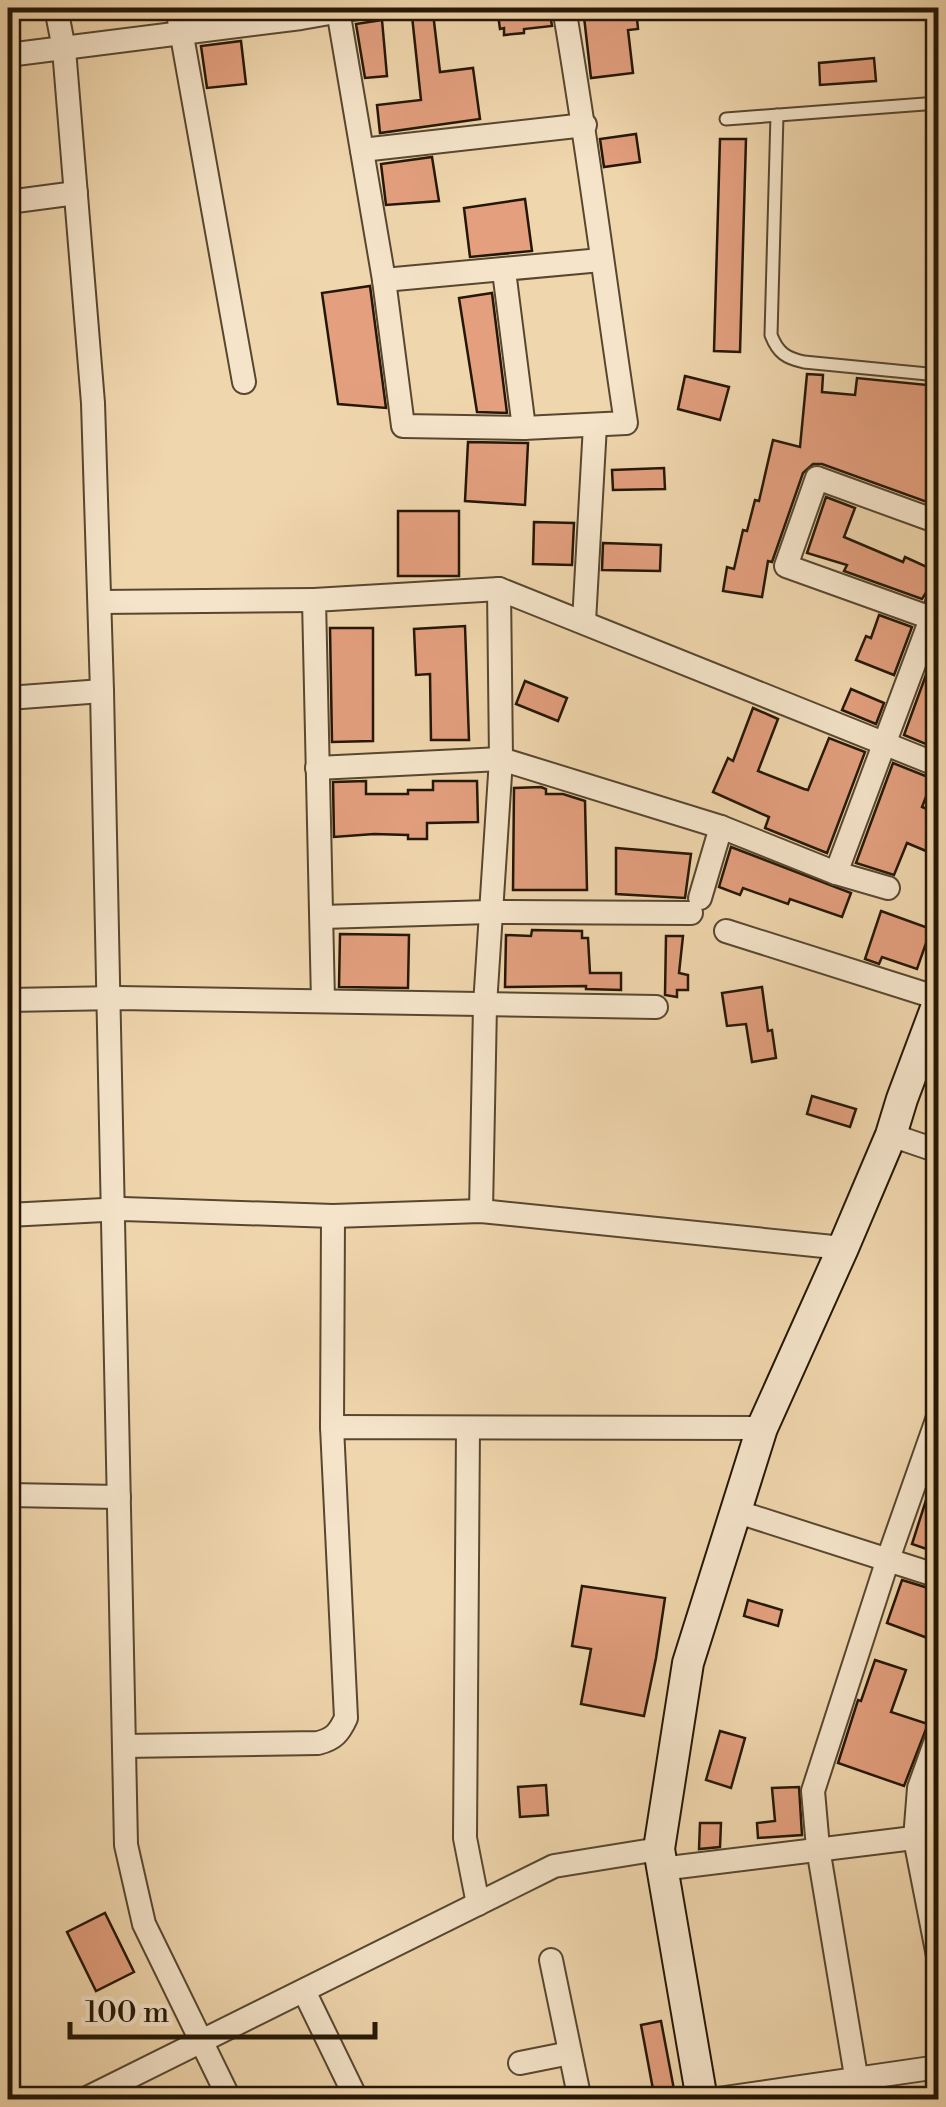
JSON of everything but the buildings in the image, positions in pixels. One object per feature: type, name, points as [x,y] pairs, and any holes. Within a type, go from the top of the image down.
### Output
[{"type":"street","points":[[56,8],[64,50],[93,403],[126,1845],[144,1924],[230,2100]]},
{"type":"street","points":[[176,8],[244,382]]},
{"type":"street","points":[[8,55],[348,9],[362,150],[403,426],[524,428],[626,423],[585,126],[564,8]]},
{"type":"street","points":[[362,150],[585,126]]},
{"type":"street","points":[[8,202],[76,193]]},
{"type":"street","points":[[384,280],[602,260]]},
{"type":"street","points":[[504,270],[524,428]]},
{"type":"street","points":[[584,622],[595,426]]},
{"type":"street","points":[[836,873],[935,609],[786,566],[817,478],[938,522]]},
{"type":"street","points":[[100,602],[314,600],[499,589],[938,765]]},
{"type":"street","points":[[482,1211],[486,1005],[501,760],[499,589]]},
{"type":"street","points":[[314,600],[323,1001]]},
{"type":"street","points":[[8,698],[102,690]]},
{"type":"street","points":[[317,768],[501,760],[721,827],[836,873],[888,888]]},
{"type":"street","points":[[322,918],[695,905],[721,827]]},
{"type":"street","points":[[702,2100],[660,1859],[688,1663],[762,1428],[891,1136],[938,1000],[726,930]]},
{"type":"street","points":[[8,1000],[108,998],[656,1007]]},
{"type":"street","points":[[891,1136],[938,1152]]},
{"type":"street","points":[[8,1215],[113,1210],[333,1216],[482,1211],[843,1248]]},
{"type":"street","points":[[124,1746],[318,1743],[332,1740],[346,1718],[332,1427],[333,1216]]},
{"type":"street","points":[[858,2089],[818,1848],[813,1791],[938,1417]]},
{"type":"street","points":[[332,1427],[762,1428]]},
{"type":"street","points":[[468,1428],[465,1838],[478,1904]]},
{"type":"street","points":[[8,1495],[119,1497]]},
{"type":"street","points":[[735,1511],[938,1576]]},
{"type":"street","points":[[938,1736],[918,1788],[915,1838],[938,1956]]},
{"type":"street","points":[[83,2100],[554,1866],[818,1848],[938,1835]]},
{"type":"street","points":[[551,1960],[580,2100]]},
{"type":"street","points":[[304,1991],[357,2100]]},
{"type":"street","points":[[520,2063],[570,2054]]},
{"type":"street","points":[[711,2100],[858,2089],[938,2067]]},
{"type":"lane","points":[[726,120],[938,103]]},
{"type":"lane","points":[[776,116],[771,335],[777,350],[804,362],[938,375]]}]
